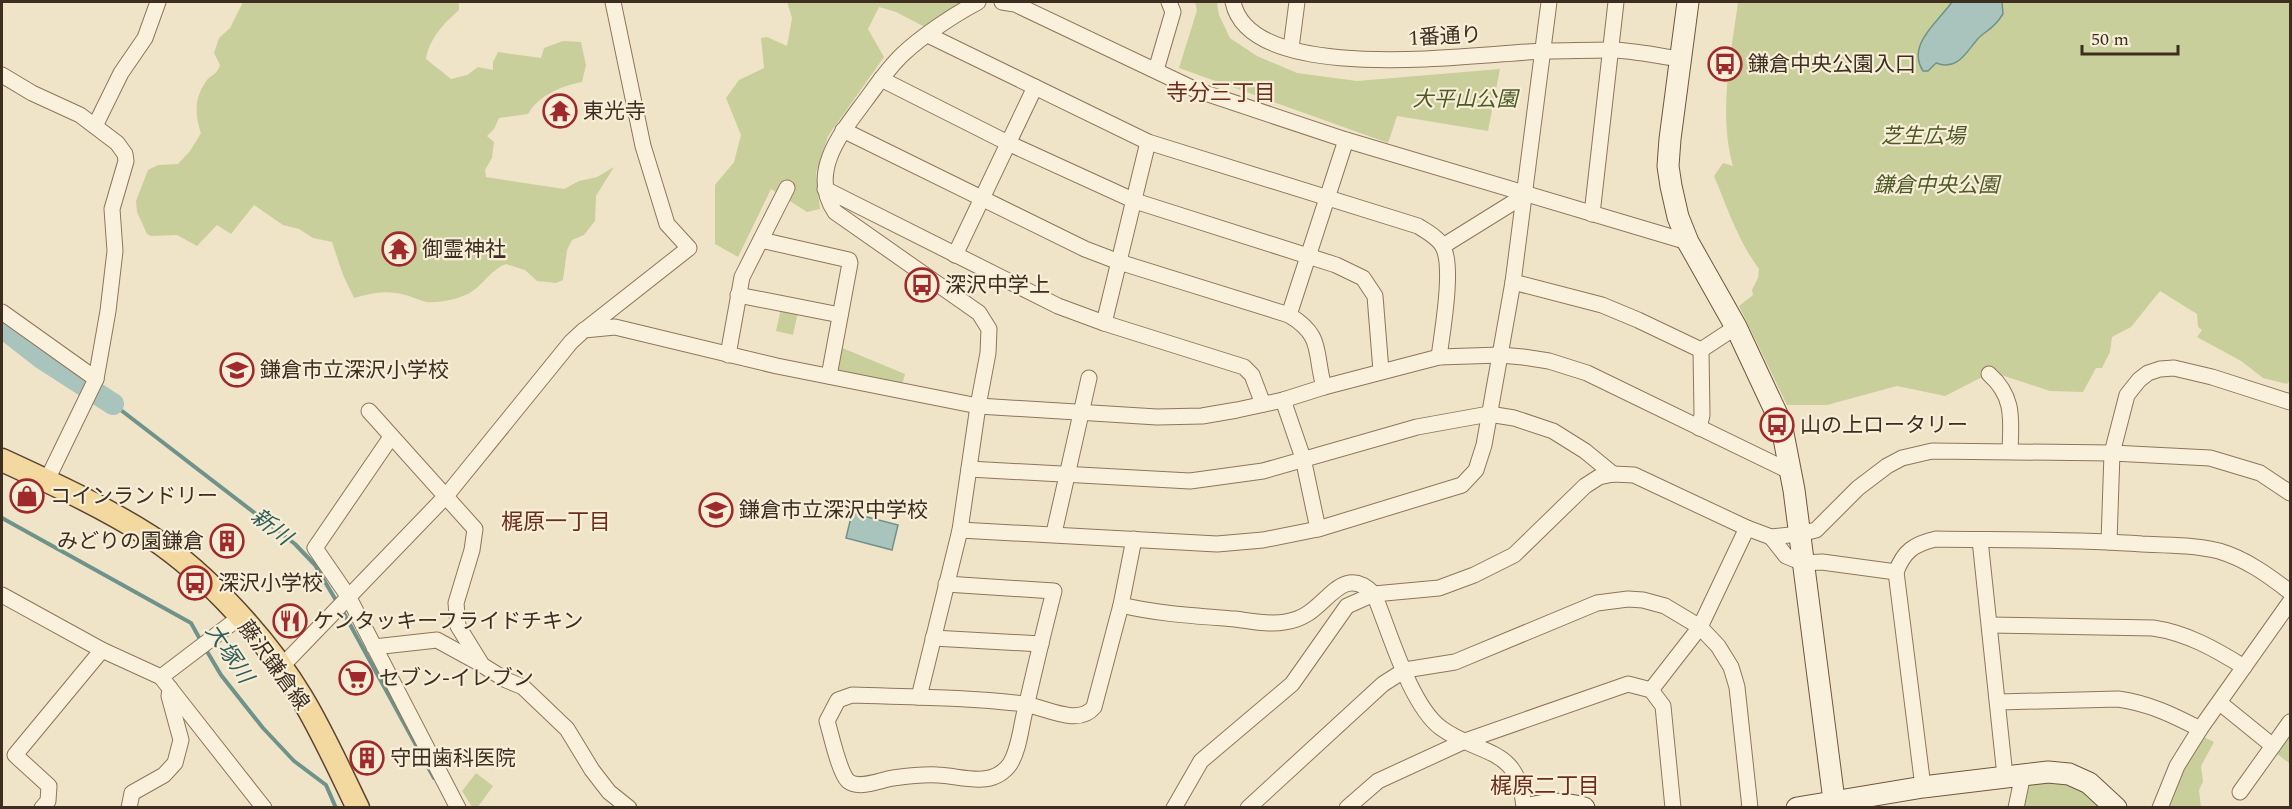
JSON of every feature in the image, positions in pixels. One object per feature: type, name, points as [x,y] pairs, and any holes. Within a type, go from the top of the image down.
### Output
[{"type":"main road","name":"藤沢鎌倉線","points":[[2,460],[152,538],[203,578],[240,617],[302,698],[358,807]]},
{"type":"street","points":[[94,126],[121,74],[145,38],[158,2]]},
{"type":"street","points":[[281,668],[446,496],[563,351],[584,330],[689,248],[667,224],[640,138],[613,2]]},
{"type":"street","points":[[919,697],[960,530],[990,340],[989,329],[979,313],[835,212],[827,200],[825,189],[830,154],[843,130],[881,79],[901,56],[978,2]]},
{"type":"street","points":[[1012,2],[1196,90],[1525,195],[1688,242]]},
{"type":"street","points":[[1155,70],[1173,12],[1169,2]]},
{"type":"street","name":"1番通り","points":[[1233,2],[1244,24],[1262,39],[1327,57],[1370,60],[1429,59],[1544,51],[1610,50],[1681,59]]},
{"type":"street","points":[[1291,48],[1297,2]]},
{"type":"street","points":[[960,530],[1054,533],[1217,544],[1263,540],[1318,529],[1462,485],[1476,470],[1484,445],[1513,282],[1549,2]]},
{"type":"street","points":[[1592,214],[1616,2]]},
{"type":"street","points":[[1688,2],[1668,166],[1678,217],[1688,242],[1736,327],[1781,423],[1791,472],[1834,804]]},
{"type":"street","points":[[928,35],[1148,142],[1418,226],[1443,246],[1448,264],[1439,357]]},
{"type":"street","points":[[2,75],[32,93],[80,115],[117,143],[125,154],[126,161],[112,210],[115,251],[108,311],[93,386],[46,482]]},
{"type":"street","points":[[881,79],[1008,143],[1135,201],[1336,265],[1363,278],[1375,296],[1381,371]]},
{"type":"street","points":[[954,255],[983,199],[1035,87]]},
{"type":"street","points":[[843,130],[1085,249],[1119,262],[1289,315],[1304,324],[1315,339],[1318,368],[1324,387]]},
{"type":"street","points":[[1289,315],[1347,140]]},
{"type":"street","points":[[1104,323],[1148,142]]},
{"type":"street","points":[[728,355],[742,278],[788,188]]},
{"type":"street","points":[[825,189],[1058,306],[1104,323],[1244,367],[1252,375],[1263,404]]},
{"type":"street","points":[[1443,246],[1525,195]]},
{"type":"street","points":[[761,240],[849,260],[829,376]]},
{"type":"street","points":[[1513,282],[1602,305],[1701,350]]},
{"type":"street","points":[[738,295],[840,315]]},
{"type":"street","points":[[2,312],[93,386]]},
{"type":"street","points":[[584,330],[615,327],[728,355],[978,406],[1157,417],[1202,416],[1283,400],[1381,371],[1439,357],[1500,355],[1549,361],[1587,373],[1791,472]]},
{"type":"street","points":[[1701,350],[1736,327]]},
{"type":"street","points":[[1700,428],[1702,415],[1701,350]]},
{"type":"street","points":[[2109,542],[2112,453],[2127,395],[2148,373],[2174,368],[2290,402]]},
{"type":"street","points":[[1989,374],[2003,391],[2011,411],[2010,452]]},
{"type":"street","points":[[1054,533],[1089,378]]},
{"type":"street","points":[[1283,400],[1303,458],[1318,529]]},
{"type":"street","points":[[369,411],[475,530],[455,614],[458,626],[482,665]]},
{"type":"street","points":[[969,470],[1190,482],[1263,471],[1417,427],[1489,414],[1514,418],[1552,431],[1585,451],[1613,474]]},
{"type":"street","points":[[390,437],[315,548],[348,596],[458,807]]},
{"type":"street","points":[[1174,807],[1201,761],[1292,684],[1347,606],[1374,594],[1439,588],[1494,566],[1514,555],[1585,486],[1599,477],[1613,474],[1634,475],[1771,537],[1816,530],[1873,476],[1902,458],[1932,451],[2112,453],[2220,460],[2260,473],[2290,493]]},
{"type":"street","points":[[1651,690],[1700,627],[1747,528]]},
{"type":"street","points":[[1771,537],[1786,556],[1803,563],[1822,562],[1896,572]]},
{"type":"street","points":[[946,584],[1054,591],[1026,705],[1014,755],[1004,770],[995,777],[978,780],[942,775],[914,775],[868,784],[849,781],[843,773],[827,721],[838,700],[852,695],[919,697],[1026,705],[1080,716],[1091,711],[1121,605],[1134,539]]},
{"type":"street","points":[[1923,787],[1896,572],[1907,551],[1922,542],[1936,539],[2109,542],[2192,547],[2221,552],[2263,571],[2290,592]]},
{"type":"street","points":[[1980,540],[1999,702],[2014,775],[2016,807]]},
{"type":"street","points":[[1121,605],[1202,616],[1286,622],[1306,615],[1347,582],[1360,584],[1374,594],[1421,707],[1441,728],[1506,761],[1517,774],[1524,807]]},
{"type":"street","points":[[2,595],[166,682],[264,807]]},
{"type":"street","points":[[1248,807],[1383,684],[1405,670],[1455,662],[1597,603],[1613,600],[1643,600],[1665,606],[1700,627],[1731,667],[1737,687],[1750,807]]},
{"type":"street","points":[[2160,807],[2177,766],[2200,729],[2290,602]]},
{"type":"street","points":[[166,682],[240,617]]},
{"type":"street","points":[[1990,625],[2153,628],[2172,631],[2210,647],[2244,667]]},
{"type":"street","points":[[933,638],[1041,644]]},
{"type":"street","points":[[374,647],[437,640],[506,680],[523,687],[567,729],[603,785],[629,807]]},
{"type":"street","points":[[42,807],[48,801],[50,786],[15,754],[102,650]]},
{"type":"street","points":[[129,807],[132,793],[164,775],[175,763],[182,740],[166,682]]},
{"type":"street","points":[[1347,807],[1378,781],[1465,741],[1628,684],[1651,690],[1663,706],[1673,807]]},
{"type":"street","points":[[1999,702],[2118,699],[2133,701],[2156,708],[2200,729]]},
{"type":"street","points":[[2220,703],[2273,746]]},
{"type":"street","points":[[2240,792],[2290,722]]},
{"type":"street","points":[[1797,807],[1834,804],[1923,787],[2048,771],[2069,774],[2089,783],[2116,807]]},
{"type":"street","points":[[1531,807],[1548,803],[1584,807]]},
{"type":"green space","points":[[243,2],[459,2],[459,10],[438,32],[430,45],[426,59],[451,79],[467,75],[478,67],[493,70],[493,62],[498,52],[541,58],[544,48],[563,41],[581,42],[586,65],[582,82],[552,92],[538,102],[528,114],[499,118],[494,129],[487,136],[494,142],[492,158],[485,170],[486,177],[564,189],[579,181],[597,177],[614,167],[596,196],[595,221],[584,235],[572,240],[567,250],[563,280],[556,283],[537,281],[525,270],[506,264],[469,293],[450,300],[426,302],[390,292],[354,298],[343,275],[332,242],[313,238],[299,229],[283,225],[254,205],[231,234],[217,225],[197,246],[177,235],[151,236],[147,234],[137,212],[136,201],[148,170],[158,165],[178,164],[190,151],[201,133],[197,101],[201,89],[220,65],[214,53],[219,38],[230,28]]},
{"type":"green space","points":[[787,2],[966,2],[925,27],[896,12],[879,7],[868,29],[884,57],[828,136],[816,173],[820,209],[807,212],[771,189],[738,257],[715,244],[715,185],[734,162],[741,135],[726,98],[739,80],[764,68],[761,38],[767,37],[787,46],[792,18]]},
{"type":"green space","name":"大平山公園","points":[[1195,2],[1217,2],[1219,15],[1230,38],[1257,56],[1297,73],[1357,81],[1500,69],[1488,131],[1397,116],[1388,143],[1179,68],[1197,10]]},
{"type":"green space","name":"鎌倉中央公園","points":[[1738,2],[2290,2],[2290,380],[2287,384],[2263,378],[2241,361],[2197,337],[2202,330],[2198,327],[2197,314],[2160,291],[2131,327],[2112,337],[2110,352],[2102,368],[2096,368],[2083,392],[2050,391],[1992,372],[1945,396],[1897,386],[1827,405],[1787,405],[1739,306],[1753,295],[1752,290],[1758,278],[1759,269],[1739,235],[1714,176],[1723,163],[1733,166],[1726,125],[1726,105],[1729,63]]},
{"type":"green space","points":[[781,308],[798,312],[793,335],[776,331]]},
{"type":"green space","points":[[840,347],[905,374],[902,385],[835,371]]},
{"type":"green space","points":[[2290,730],[2290,764],[2276,753]]},
{"type":"green space","points":[[2202,736],[2214,742],[2201,766],[2203,782],[2199,790],[2201,807],[2164,808],[2170,790]]},
{"type":"green space","points":[[476,773],[493,786],[478,807],[472,807],[462,791]]},
{"type":"green space","points":[[2028,782],[2070,785],[2105,808],[2021,808]]},
{"type":"water","points":[[1952,2],[2002,2],[2003,14],[1960,60],[1950,65],[1936,63],[1928,71],[1923,71],[1918,52],[1921,43]]},
{"type":"water","points":[[852,513],[898,525],[892,550],[846,538]]},
{"type":"waterway","name":"新川","points":[[2,327],[43,359],[113,404]]},
{"type":"waterway","name":"新川","points":[[113,404],[295,544],[315,565],[337,602]]},
{"type":"waterway","name":"大塚川","points":[[2,518],[191,623],[201,641]]},
{"type":"waterway","name":"新川","points":[[341,608],[434,778]]},
{"type":"waterway","name":"大塚川","points":[[205,648],[221,675],[263,728],[294,761],[326,785],[336,808]]},
{"type":"place","name":"鎌倉中央公園入口","points":[[1725,64]]},
{"type":"place","name":"東光寺","points":[[560,111]]},
{"type":"place","name":"御霊神社","points":[[399,249]]},
{"type":"place","name":"深沢中学上","points":[[922,285]]},
{"type":"place","name":"鎌倉市立深沢小学校","points":[[237,370]]},
{"type":"place","name":"山の上ロータリー","points":[[1777,425]]},
{"type":"place","name":"コインランドリー","points":[[27,496]]},
{"type":"place","name":"鎌倉市立深沢中学校","points":[[716,510]]},
{"type":"place","name":"みどりの園鎌倉","points":[[227,541]]},
{"type":"place","name":"深沢小学校","points":[[195,583]]},
{"type":"place","name":"ケンタッキーフライドチキン","points":[[290,621]]},
{"type":"place","name":"セブン-イレブン","points":[[356,678]]},
{"type":"place","name":"守田歯科医院","points":[[367,758]]},
{"type":"district","name":"寺分三丁目","points":[[1221,92]]},
{"type":"district","name":"梶原一丁目","points":[[556,521]]},
{"type":"district","name":"梶原二丁目","points":[[1545,785]]},
{"type":"park label","name":"芝生広場","points":[[1923,136]]}]
